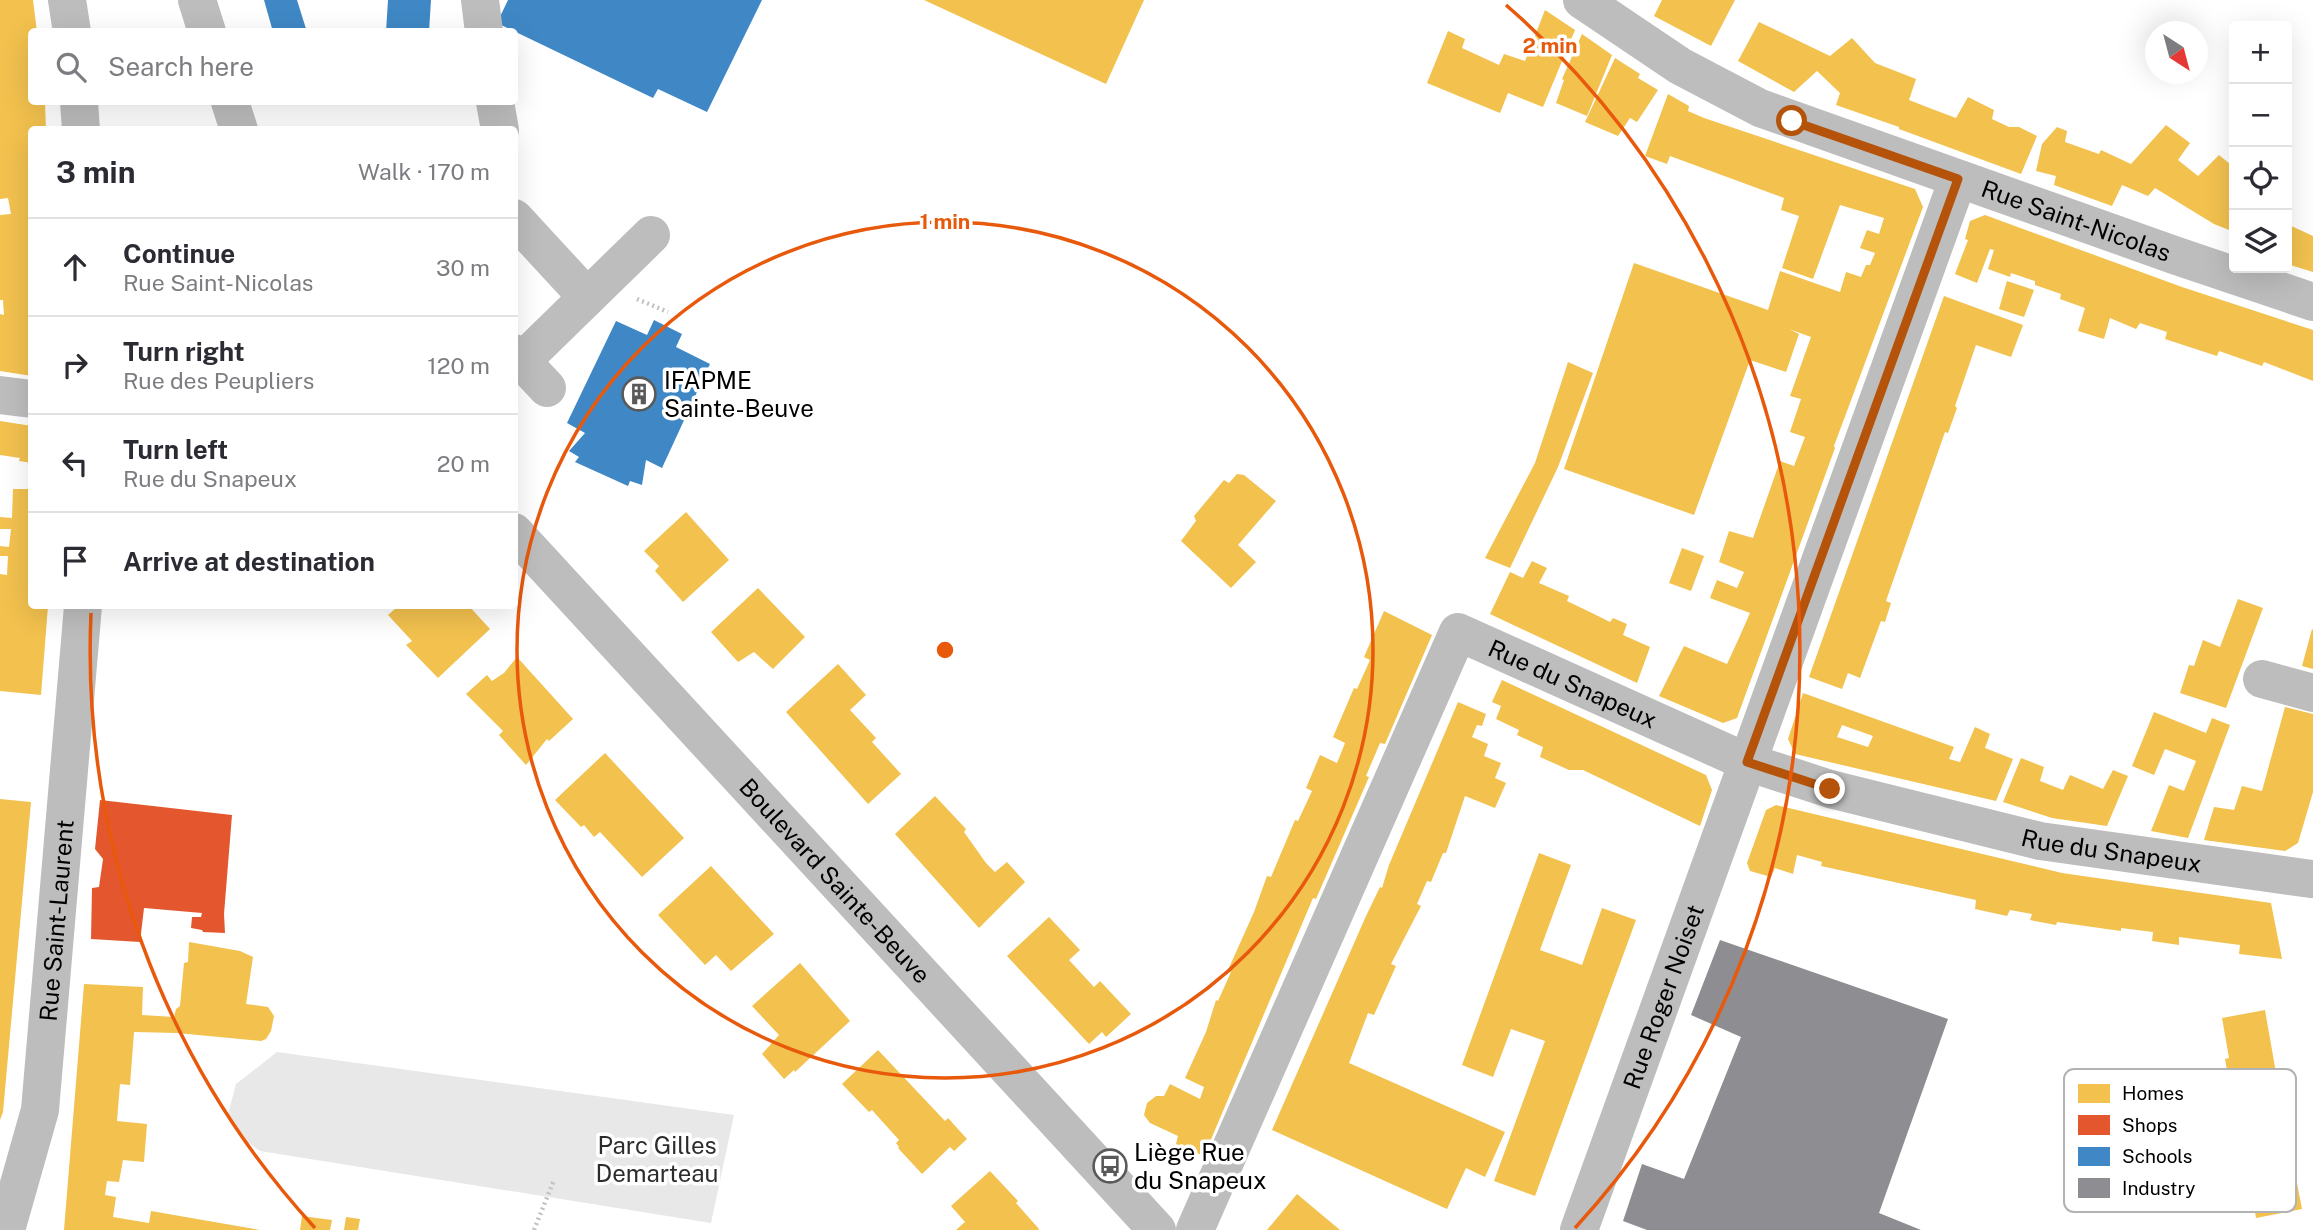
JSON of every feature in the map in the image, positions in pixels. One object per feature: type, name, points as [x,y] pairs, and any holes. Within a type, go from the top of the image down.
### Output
[{"type":"street","points":[[68,0],[72,28]]},
{"type":"street","points":[[197,0],[206,28]]},
{"type":"street","points":[[480,0],[484,28]]},
{"type":"street","name":"Rue Saint-Nicolas","points":[[1582,0],[1680,66],[1737,97],[1792,121],[2313,302]]},
{"type":"street","points":[[79,105],[81,126]]},
{"type":"street","points":[[231,105],[238,126]]},
{"type":"street","points":[[496,105],[499,126]]},
{"type":"street","name":"Rue Roger Noiset","points":[[1578,1230],[1958,179]]},
{"type":"street","points":[[518,222],[587,297]]},
{"type":"street","points":[[528,367],[587,297],[651,234]]},
{"type":"street","points":[[0,395],[28,399]]},
{"type":"street","name":"Boulevard Sainte-Beuve","points":[[518,536],[1157,1230]]},
{"type":"street","name":"Rue Saint-Laurent","points":[[6,1230],[40,1110],[83,609]]},
{"type":"street","name":"Rue du Snapeux","points":[[1195,1230],[1458,632],[1747,762],[1830,789],[2040,841],[2312,882]]},
{"type":"street","points":[[2262,679],[2313,693]]},
{"type":"path","points":[[534,1230],[554,1180]]},
{"type":"green space","name":"Parc Gilles Demarteau","points":[[277,1052],[734,1115],[711,1223],[260,1151],[239,1136],[228,1114],[236,1084]]},
{"type":"building: Homes","points":[[0,0],[33,0],[36,28],[28,28],[28,105],[45,105],[46,126],[28,126],[28,375],[0,371],[0,314],[4,315],[3,300],[0,300],[0,215],[11,214],[8,198],[0,199]]},
{"type":"building: Homes","points":[[924,0],[1144,0],[1106,84]]},
{"type":"building: Homes","points":[[1662,0],[1735,0],[1711,46],[1654,16]]},
{"type":"building: Homes","points":[[1545,10],[1575,30],[1543,107],[1508,93],[1500,113],[1427,83],[1448,31],[1465,39],[1462,48],[1499,65],[1504,54],[1525,61]]},
{"type":"building: Homes","points":[[1759,22],[1830,56],[1852,38],[1875,63],[1916,79],[1909,100],[1956,118],[1968,97],[1994,110],[1992,119],[2037,136],[2021,174],[1836,105],[1840,93],[1817,71],[1794,92],[1738,61]]},
{"type":"building: Homes","points":[[1582,34],[1612,55],[1587,116],[1556,103],[1564,80],[1562,79]]},
{"type":"building: Homes","points":[[1615,58],[1640,74],[1638,78],[1658,90],[1637,122],[1630,118],[1618,136],[1585,122]]},
{"type":"building: Homes","points":[[1668,94],[1689,106],[1688,111],[1704,118],[1915,189],[1923,207],[1737,718],[1723,723],[1659,696],[1684,646],[1727,664],[1750,613],[1710,598],[1717,580],[1737,588],[1744,572],[1719,562],[1729,531],[1753,538],[1780,461],[1794,466],[1805,437],[1790,432],[1801,399],[1790,396],[1811,337],[1789,329],[1799,334],[1786,372],[1750,360],[1694,515],[1564,469],[1634,263],[1768,310],[1780,271],[1840,292],[1846,272],[1861,277],[1875,253],[1860,248],[1867,230],[1879,234],[1884,218],[1840,205],[1813,279],[1782,268],[1799,216],[1781,210],[1784,198],[1670,156],[1667,164],[1645,156]]},
{"type":"building: Homes","points":[[2166,125],[2190,143],[2178,160],[2198,176],[2219,155],[2229,163],[2229,230],[2214,224],[2155,188],[2148,196],[2122,185],[2112,206],[2054,185],[2056,176],[2036,171],[2042,144],[2057,127],[2067,131],[2065,142],[2099,154],[2101,150],[2131,164]]},
{"type":"building: Homes","points":[[1985,215],[2182,287],[2313,330],[2313,381],[2264,362],[2262,366],[2219,351],[2217,356],[2165,339],[2167,332],[2140,323],[2136,329],[2110,318],[2104,339],[2078,331],[2085,308],[2060,299],[2061,294],[2035,285],[2035,281],[2011,273],[2010,277],[1988,269],[1994,250],[1990,249],[1977,283],[1955,274],[1968,240],[1965,239],[1970,221]]},
{"type":"building: Homes","points":[[2292,226],[2313,236],[2313,272],[2292,266]]},
{"type":"building: Homes","points":[[2007,281],[2034,290],[2024,317],[1999,309]]},
{"type":"building: Homes","points":[[1944,296],[2023,325],[2011,357],[1976,345],[1955,406],[1957,408],[1948,433],[1945,432],[1886,601],[1891,603],[1885,622],[1881,621],[1860,678],[1848,673],[1842,689],[1809,677]]},
{"type":"building: Homes","points":[[1568,362],[1593,373],[1558,467],[1510,568],[1485,558],[1535,463]]},
{"type":"building: Homes","points":[[0,421],[28,425],[28,462],[19,461],[20,458],[0,455]]},
{"type":"building: Homes","points":[[1237,474],[1244,475],[1276,501],[1238,545],[1256,562],[1231,588],[1181,541],[1196,521],[1194,516],[1224,480],[1229,483]]},
{"type":"building: Homes","points":[[13,489],[28,489],[28,609],[48,609],[41,695],[0,691],[0,574],[7,575],[8,556],[0,556],[0,546],[9,547],[11,529],[0,529],[0,517],[12,518]]},
{"type":"building: Homes","points":[[686,512],[729,560],[683,602],[655,571],[659,566],[644,551]]},
{"type":"building: Homes","points":[[1682,548],[1704,556],[1691,591],[1669,583]]},
{"type":"building: Homes","points":[[1532,561],[1547,568],[1539,583],[1569,596],[1567,601],[1610,622],[1613,618],[1627,624],[1623,635],[1650,647],[1637,683],[1490,614],[1510,572],[1523,578]]},
{"type":"building: Homes","points":[[758,588],[805,637],[773,669],[754,652],[738,662],[711,632]]},
{"type":"building: Homes","points":[[2238,599],[2263,608],[2226,708],[2180,693],[2189,665],[2194,666],[2203,640],[2220,647]]},
{"type":"building: Homes","points":[[395,609],[472,609],[490,629],[438,678],[406,645],[412,641],[388,615]]},
{"type":"building: Homes","points":[[1384,611],[1432,635],[1385,744],[1380,743],[1366,776],[1369,777],[1316,899],[1313,898],[1204,1156],[1176,1144],[1178,1136],[1150,1123],[1144,1115],[1147,1103],[1156,1096],[1164,1096],[1170,1084],[1200,1099],[1204,1087],[1185,1078],[1206,1032],[1216,1000],[1218,1001],[1231,972],[1228,970],[1267,876],[1271,877],[1295,820],[1298,821],[1312,791],[1306,788],[1320,755],[1337,763],[1345,743],[1333,737],[1354,688],[1357,689],[1370,660],[1364,657]]},
{"type":"building: Homes","points":[[2313,630],[2313,669],[2302,666]]},
{"type":"building: Homes","points":[[517,657],[573,719],[549,741],[547,739],[526,765],[499,735],[503,731],[466,694],[487,675],[492,681],[504,673]]},
{"type":"building: Homes","points":[[838,664],[866,695],[850,710],[876,738],[872,742],[901,774],[868,804],[786,712]]},
{"type":"building: Homes","points":[[1502,680],[1706,775],[1712,790],[1700,826],[1583,770],[1569,770],[1540,757],[1543,747],[1517,735],[1519,730],[1496,719],[1501,706],[1492,702]]},
{"type":"building: Homes","points":[[1803,693],[1954,747],[1949,759],[1960,762],[1975,727],[1990,734],[1985,748],[2013,759],[1996,801],[1795,754],[1788,739]],"holes":[[[1842,725],[1873,736],[1868,747],[1837,737]]]},
{"type":"building: Homes","points":[[1458,702],[1486,714],[1482,726],[1477,725],[1472,737],[1488,744],[1484,756],[1501,763],[1495,778],[1506,783],[1495,808],[1465,796],[1446,853],[1443,853],[1431,882],[1427,881],[1417,904],[1421,906],[1391,964],[1396,966],[1374,1015],[1368,1013],[1349,1063],[1505,1132],[1485,1177],[1466,1168],[1447,1209],[1272,1130],[1366,916],[1380,887],[1382,888],[1389,865]]},
{"type":"building: Homes","points":[[2285,707],[2313,714],[2313,792],[2298,843],[2285,851],[2204,840],[2214,807],[2234,810],[2242,786],[2262,791]]},
{"type":"building: Homes","points":[[2154,712],[2206,733],[2212,718],[2230,725],[2188,838],[2151,831],[2169,785],[2184,791],[2196,761],[2165,749],[2154,775],[2132,766]]},
{"type":"building: Homes","points":[[605,753],[684,838],[642,877],[600,832],[594,837],[555,800]]},
{"type":"building: Homes","points":[[2021,758],[2044,767],[2040,781],[2063,790],[2070,775],[2103,789],[2113,770],[2128,776],[2107,826],[2052,818],[2003,802]]},
{"type":"building: Homes","points":[[935,796],[966,829],[964,832],[995,872],[1007,862],[1025,882],[979,928],[895,834]]},
{"type":"building: Homes","points":[[0,799],[31,802],[3,1112],[0,1120]]},
{"type":"building: Homes","points":[[1776,805],[2062,873],[2271,903],[2282,959],[2239,954],[2240,945],[2179,937],[2179,945],[2152,941],[2153,932],[2121,928],[2121,931],[2057,922],[2056,925],[2030,920],[2032,914],[2010,910],[2007,916],[1975,909],[1976,900],[1821,866],[1822,862],[1797,855],[1793,874],[1775,868],[1771,877],[1750,871],[1747,863],[1766,810]]},
{"type":"building: Homes","points":[[1539,853],[1571,865],[1540,950],[1582,965],[1602,908],[1636,920],[1535,1196],[1494,1181],[1545,1041],[1511,1029],[1493,1077],[1462,1065]]},
{"type":"building: Homes","points":[[711,866],[774,934],[731,971],[716,955],[705,965],[658,915]]},
{"type":"building: Homes","points":[[1049,917],[1080,950],[1069,960],[1094,987],[1100,981],[1131,1014],[1106,1037],[1102,1032],[1089,1044],[1007,956]]},
{"type":"building: Homes","points":[[189,942],[240,951],[253,957],[246,1004],[268,1007],[274,1016],[271,1031],[266,1039],[261,1041],[134,1032],[130,1085],[120,1084],[117,1121],[147,1124],[144,1162],[123,1160],[119,1182],[107,1181],[105,1195],[116,1197],[113,1217],[149,1223],[151,1211],[260,1230],[64,1230],[84,984],[143,987],[142,1015],[174,1017],[180,1006]]},
{"type":"building: Homes","points":[[800,963],[850,1021],[784,1079],[762,1054],[779,1035],[752,1006]]},
{"type":"building: Homes","points":[[2265,1010],[2275,1069],[2227,1069],[2225,1059],[2229,1058],[2222,1018]]},
{"type":"building: Homes","points":[[878,1050],[945,1121],[948,1118],[967,1139],[954,1151],[950,1147],[922,1174],[898,1148],[896,1143],[899,1140],[872,1110],[869,1112],[842,1084]]},
{"type":"building: Homes","points":[[990,1171],[1018,1201],[1016,1203],[1038,1230],[956,1230],[965,1222],[951,1206]]},
{"type":"building: Homes","points":[[2296,1177],[2302,1209],[2296,1210]]},
{"type":"building: Homes","points":[[1297,1194],[1340,1230],[1267,1230]]},
{"type":"building: Homes","points":[[2255,1212],[2287,1212],[2256,1218]]},
{"type":"building: Homes","points":[[302,1216],[332,1220],[330,1230],[300,1230]]},
{"type":"building: Homes","points":[[346,1217],[360,1219],[358,1230],[344,1230]]},
{"type":"building: Shops","points":[[100,800],[232,815],[224,914],[225,933],[203,932],[191,928],[192,917],[201,917],[202,913],[144,908],[140,942],[91,939],[92,888],[99,887],[103,859],[95,849]]},
{"type":"building: Schools","points":[[264,0],[297,0],[306,28],[272,28]]},
{"type":"building: Schools","points":[[388,0],[431,0],[429,28],[386,28]]},
{"type":"building: Schools","points":[[508,0],[762,0],[707,112],[658,89],[653,98],[518,33],[518,28],[507,28],[497,23]]},
{"type":"building: Schools","name":"IFAPME Sainte-Beuve","points":[[654,320],[682,334],[676,347],[710,364],[662,468],[646,460],[642,485],[630,481],[628,486],[575,462],[579,457],[569,451],[585,433],[567,423],[616,321],[647,335]]},
{"type":"building: Industry","points":[[1720,940],[1948,1019],[1879,1213],[1921,1230],[1647,1230],[1623,1221],[1642,1164],[1684,1179],[1741,1037],[1691,1015]]},
{"type":"place","name":"IFAPME Sainte-Beuve","points":[[639,394]]},
{"type":"place","name":"Liège Rue du Snapeux","points":[[1110,1166]]},
{"type":"route","points":[[1792,121],[1958,179],[1747,762],[1830,789]]}]
